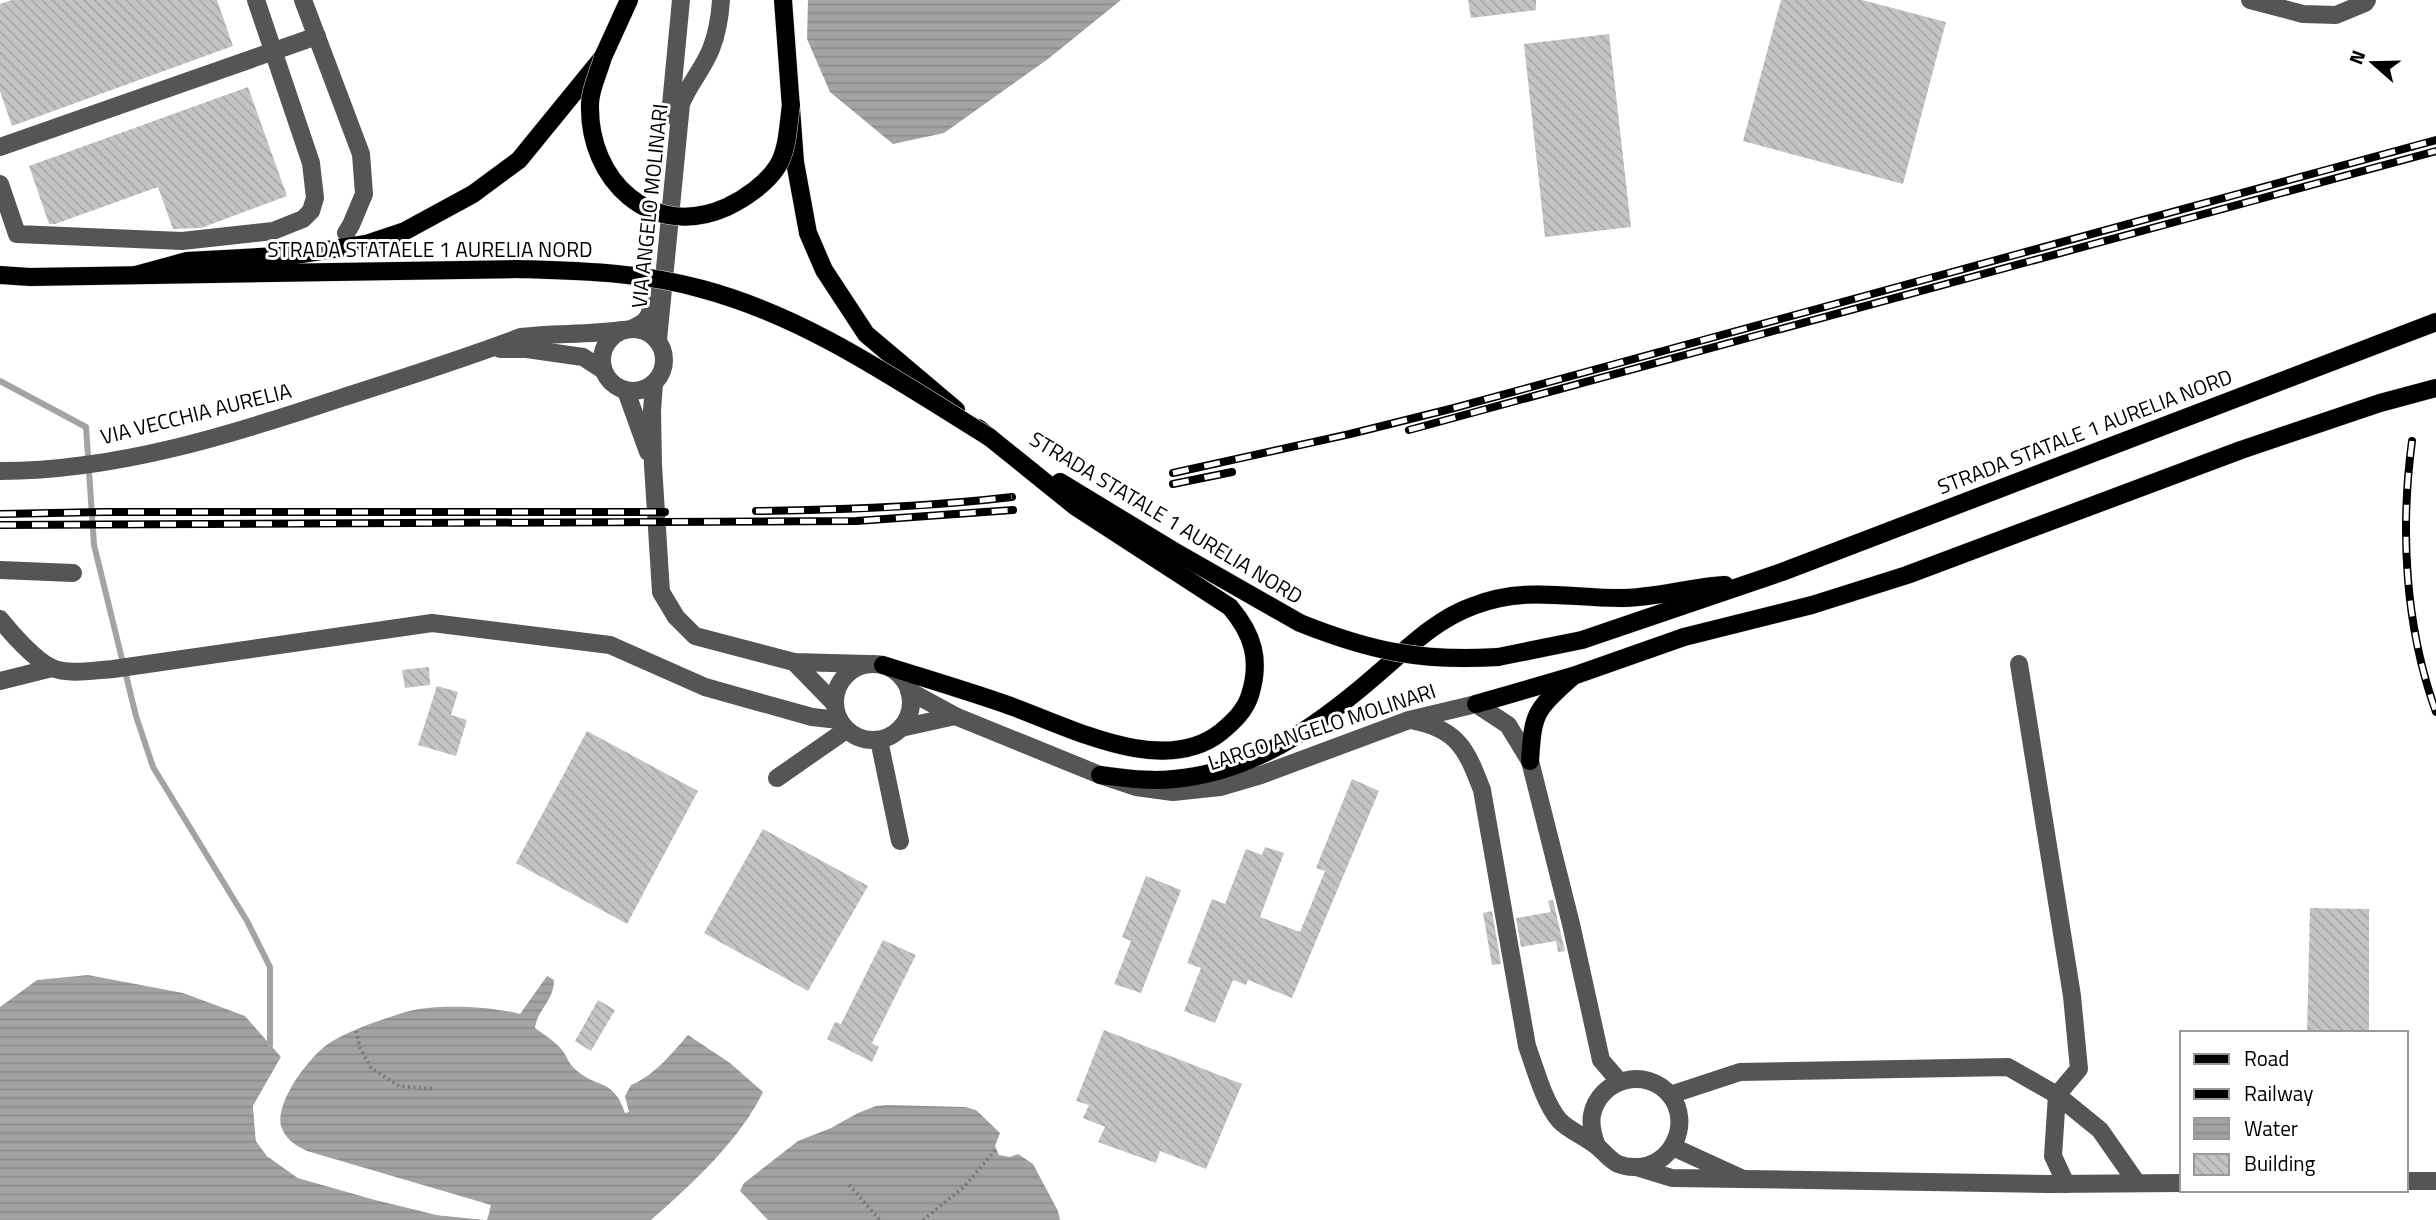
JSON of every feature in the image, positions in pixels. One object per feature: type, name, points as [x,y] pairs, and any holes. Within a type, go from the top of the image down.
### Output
[{"type":"main road","points":[[629,0],[603,57],[590,101],[592,134],[602,166],[617,186],[636,202],[661,215],[693,218],[739,201],[777,167],[785,145],[791,105]]},
{"type":"main road","points":[[783,0],[795,162],[808,233],[824,270],[866,334],[1076,507],[1230,607],[1244,624],[1255,660],[1249,697],[1235,720],[1206,742],[1185,750],[1172,751],[1144,749],[1082,733],[1005,704],[876,665]]},
{"type":"main road","points":[[136,275],[187,261],[295,256],[366,244],[405,231],[473,194],[519,160],[603,57]]},
{"type":"main road","name":"STRADA STATAELE 1 AURELIA NORD","points":[[0,275],[30,277],[517,269],[648,277],[703,289],[753,306],[827,338],[989,437]]},
{"type":"main road","name":"STRADA STATALE 1 AURELIA NORD","points":[[1010,451],[1172,550],[1300,623],[1342,640],[1387,652],[1439,659],[1498,657],[1582,640],[1749,584],[2436,322]]},
{"type":"main road","points":[[1476,704],[1573,676],[1684,637],[1812,605],[1907,575],[2241,450],[2380,403],[2436,388]]},
{"type":"main road","points":[[1100,775],[1175,779],[1218,771],[1254,759],[1289,742],[1337,709],[1432,628],[1471,606],[1506,595],[1540,593],[1624,598],[1706,586],[1749,584]]},
{"type":"main road","points":[[1530,761],[1532,726],[1541,706],[1573,676]]},
{"type":"street","points":[[0,184],[8,233],[182,241],[273,231],[303,219],[311,211],[314,198],[311,163],[256,0]]},
{"type":"street","points":[[303,0],[361,154],[364,194],[346,233]]},
{"type":"street","name":"VIA ANGELO MOLINARI","points":[[627,329],[645,323],[650,317],[681,0]]},
{"type":"street","name":"VIA ANGELO MOLINARI","points":[[658,340],[681,104],[710,51],[721,0]]},
{"type":"street","points":[[2250,0],[2303,14],[2336,15],[2367,0]]},
{"type":"street","points":[[0,147],[317,36]]},
{"type":"street","points":[[627,329],[642,330],[658,340],[665,358],[660,376],[654,383],[636,391],[626,391],[608,380],[603,370],[603,351],[613,335],[627,329]]},
{"type":"street","name":"VIA VECCHIA AURELIA","points":[[0,471],[69,468],[244,430],[521,337],[559,332],[601,333],[627,329]]},
{"type":"street","name":"VIA VECCHIA AURELIA","points":[[479,352],[506,348],[554,352],[583,357],[603,370]]},
{"type":"street","points":[[654,383],[653,465],[661,592],[676,617],[695,636],[794,662],[876,665],[895,671],[904,680],[909,691],[911,704],[908,717],[901,728],[891,736],[879,740],[856,737],[794,662]]},
{"type":"street","points":[[626,391],[653,465]]},
{"type":"street","points":[[0,570],[73,573]]},
{"type":"street","points":[[0,619],[16,639],[52,668]]},
{"type":"street","points":[[0,681],[52,668],[76,671],[113,669],[432,623],[610,645],[705,687],[811,717],[840,718]]},
{"type":"street","points":[[2019,664],[2072,996],[2079,1069],[2057,1095],[2053,1156],[2066,1184]]},
{"type":"street","points":[[777,778],[840,718],[840,682],[848,673],[876,665]]},
{"type":"street","points":[[909,691],[955,716],[1100,775]]},
{"type":"street","points":[[1476,704],[1508,725],[1530,761],[1601,1060],[1619,1081]]},
{"type":"street","name":"LARGO ANGELO MOLINARI","points":[[1100,775],[1136,787],[1173,792],[1220,787],[1261,775],[1409,720],[1476,704]]},
{"type":"street","points":[[901,728],[955,716]]},
{"type":"street","points":[[1409,720],[1436,725],[1454,737],[1468,755],[1482,790],[1527,1046],[1541,1087],[1559,1120],[1597,1146],[1607,1157],[1621,1165],[1672,1178],[2066,1184],[2180,1183]]},
{"type":"street","points":[[879,740],[900,841]]},
{"type":"street","points":[[1670,1095],[1740,1072],[2008,1067],[2057,1095],[2100,1130],[2137,1183]]},
{"type":"street","points":[[1597,1146],[1591,1116],[1606,1089],[1619,1081],[1634,1078],[1648,1080],[1660,1086],[1670,1095],[1677,1107],[1680,1121],[1678,1135],[1663,1157],[1651,1164],[1636,1167]]},
{"type":"street","points":[[1672,1147],[1743,1179]]},
{"type":"street","points":[[2408,1181],[2436,1181]]},
{"type":"path","points":[[356,1031],[360,1048],[371,1068],[399,1086],[435,1089]]},
{"type":"path","points":[[923,1220],[965,1186],[997,1148]]},
{"type":"path","points":[[849,1185],[880,1220]]},
{"type":"water","points":[[808,0],[1121,0],[1048,59],[944,133],[893,144],[830,92],[807,39]]},
{"type":"water","points":[[88,975],[183,993],[245,1016],[281,1057],[253,1106],[256,1141],[267,1156],[298,1178],[437,1215],[486,1220],[0,1220],[0,1007],[37,980]]},
{"type":"water","points":[[547,976],[554,980],[553,987],[535,1028],[558,1046],[581,1074],[615,1093],[625,1113],[629,1112],[625,1096],[631,1085],[655,1070],[688,1035],[730,1063],[763,1092],[728,1144],[698,1177],[651,1220],[486,1220],[491,1205],[307,1151],[285,1135],[281,1126],[283,1105],[303,1069],[320,1050],[345,1034],[414,1010],[461,1007],[520,1014]]},
{"type":"water","points":[[876,1106],[965,1107],[976,1110],[1000,1133],[995,1146],[999,1155],[1010,1157],[1018,1154],[1033,1164],[1058,1211],[1060,1220],[768,1220],[740,1191],[744,1183],[798,1141],[831,1128],[858,1113]]},
{"type":"pier","points":[[281,1057],[283,1060],[256,1107],[259,1140],[270,1154],[300,1175],[438,1212],[484,1216],[487,1209],[490,1210],[487,1220],[437,1215],[298,1178],[267,1156],[256,1141],[253,1106]]},
{"type":"building","points":[[12,0],[217,0],[233,46],[12,126],[0,91],[0,4]]},
{"type":"building","points":[[1468,0],[1536,0],[1536,10],[1471,18]]},
{"type":"building","points":[[1781,0],[1862,0],[1946,22],[1903,184],[1743,141]]},
{"type":"building","points":[[1609,34],[1631,227],[1545,237],[1524,44]]},
{"type":"building","points":[[248,87],[287,196],[201,228],[173,229],[158,187],[49,224],[29,166]]},
{"type":"building","points":[[429,667],[430,685],[405,688],[402,670]]},
{"type":"building","points":[[437,686],[458,692],[451,715],[467,720],[456,756],[418,745]]},
{"type":"building","points":[[587,731],[698,791],[627,924],[516,863]]},
{"type":"building","points":[[1352,779],[1379,791],[1292,998],[1248,980],[1246,985],[1233,980],[1215,1023],[1184,1011],[1201,968],[1187,963],[1212,899],[1225,904],[1246,849],[1262,855],[1265,847],[1284,853],[1260,917],[1300,932],[1325,871],[1316,868]]},
{"type":"building","points":[[763,829],[868,886],[808,991],[704,933]]},
{"type":"building","points":[[1146,876],[1181,890],[1141,993],[1114,984],[1131,941],[1122,937]]},
{"type":"building","points":[[1553,900],[1565,951],[1558,952],[1556,941],[1521,947],[1516,918],[1551,912],[1548,901]]},
{"type":"building","points":[[2310,908],[2369,909],[2369,1031],[2307,1031]]},
{"type":"building","points":[[1492,911],[1501,964],[1492,965],[1483,913]]},
{"type":"building","points":[[883,940],[916,955],[872,1043],[879,1047],[872,1062],[827,1039],[835,1022],[841,1024]]},
{"type":"building","points":[[598,1000],[615,1010],[591,1051],[575,1041]]},
{"type":"building","points":[[1104,1030],[1242,1084],[1206,1169],[1160,1151],[1156,1163],[1098,1142],[1105,1127],[1083,1118],[1089,1105],[1076,1101]]},
{"type":"waterway","points":[[0,381],[86,427],[94,545],[136,716],[153,767],[247,921],[270,967],[270,1045]]},
{"type":"railway","points":[[1173,473],[1454,408],[2436,140]]},
{"type":"railway","points":[[1409,430],[2436,151]]},
{"type":"railway","points":[[2412,441],[2406,509],[2408,578],[2417,646],[2436,712]]},
{"type":"railway","points":[[1173,484],[1232,472]]},
{"type":"railway","points":[[756,511],[884,507],[1012,497]]},
{"type":"railway","points":[[0,525],[856,521],[1013,510]]},
{"type":"railway","points":[[0,514],[665,512]]}]
